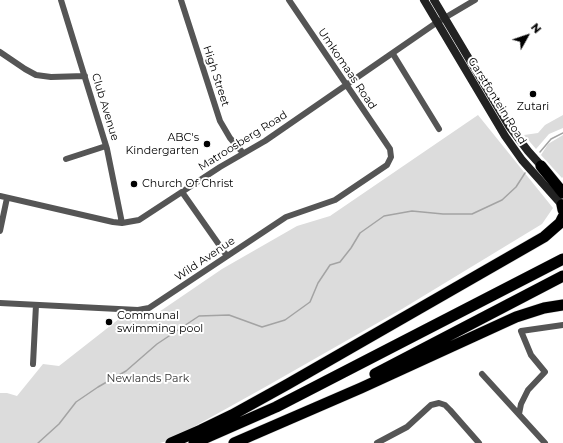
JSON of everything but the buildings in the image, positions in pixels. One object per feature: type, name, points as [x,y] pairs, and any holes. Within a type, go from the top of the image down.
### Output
[{"type":"highway","points":[[541,166],[563,193]]},
{"type":"highway","points":[[171,443],[226,418],[288,384],[544,237],[560,223],[563,217]]},
{"type":"highway","points":[[544,237],[563,232]]},
{"type":"highway","points":[[194,443],[276,407],[563,259]]},
{"type":"highway","points":[[285,420],[563,276]]},
{"type":"highway","points":[[234,443],[361,388],[516,317],[544,308],[562,305]]},
{"type":"main road","name":"Garstfontein Road","points":[[424,0],[436,23],[505,136],[522,160],[563,207]]},
{"type":"main road","name":"Garstfontein Road","points":[[434,0],[509,126],[541,166],[563,189]]},
{"type":"street","name":"Club Avenue","points":[[61,0],[106,146],[122,222]]},
{"type":"street","name":"High Street","points":[[181,0],[220,121],[230,138],[243,154]]},
{"type":"street","name":"Umkomaas Road","points":[[289,0],[390,149]]},
{"type":"street","name":"Matroosberg Road","points":[[0,196],[92,218],[122,222],[139,220],[265,141],[436,23],[475,0]]},
{"type":"street","points":[[0,52],[36,75],[85,76]]},
{"type":"street","points":[[392,54],[439,129]]},
{"type":"street","points":[[66,159],[106,146]]},
{"type":"street","name":"Wild Avenue","points":[[0,303],[144,309],[153,306],[286,217],[328,204],[341,197],[387,165],[391,157],[390,149]]},
{"type":"street","points":[[182,192],[227,256]]},
{"type":"street","points":[[0,231],[7,198]]},
{"type":"street","points":[[33,364],[36,304]]},
{"type":"street","points":[[519,414],[521,404],[528,390],[545,372],[531,355],[521,331],[563,325]]},
{"type":"street","points":[[482,374],[546,443]]},
{"type":"street","points":[[378,443],[407,427],[432,405],[439,403],[445,405],[479,443]]},
{"type":"green space","name":"Newlands Park","points":[[478,115],[553,208],[542,224],[402,309],[170,440],[160,443],[0,443],[0,393],[7,393],[17,396],[43,364],[59,366],[119,319],[156,314],[222,269],[297,226],[330,216]]},
{"type":"green space","points":[[563,115],[563,128],[549,134],[536,149],[524,135],[538,133],[545,125]]},
{"type":"green space","points":[[563,135],[562,178],[541,155],[548,144]]},
{"type":"waterway","points":[[540,152],[551,139],[563,133]]},
{"type":"waterway","points":[[38,443],[59,424],[76,402],[126,371],[157,344],[199,316],[229,315],[262,327],[285,320],[310,302],[318,283],[330,265],[340,262],[360,233],[384,216],[412,211],[443,214],[472,214],[502,200],[516,187],[525,173]]},
{"type":"place","name":"Zutari","points":[[533,94]]},
{"type":"place","name":"ABC's Kindergarten","points":[[207,144]]},
{"type":"place","name":"Church Of Christ","points":[[134,184]]},
{"type":"place","name":"Communal swimming pool","points":[[109,322]]}]
